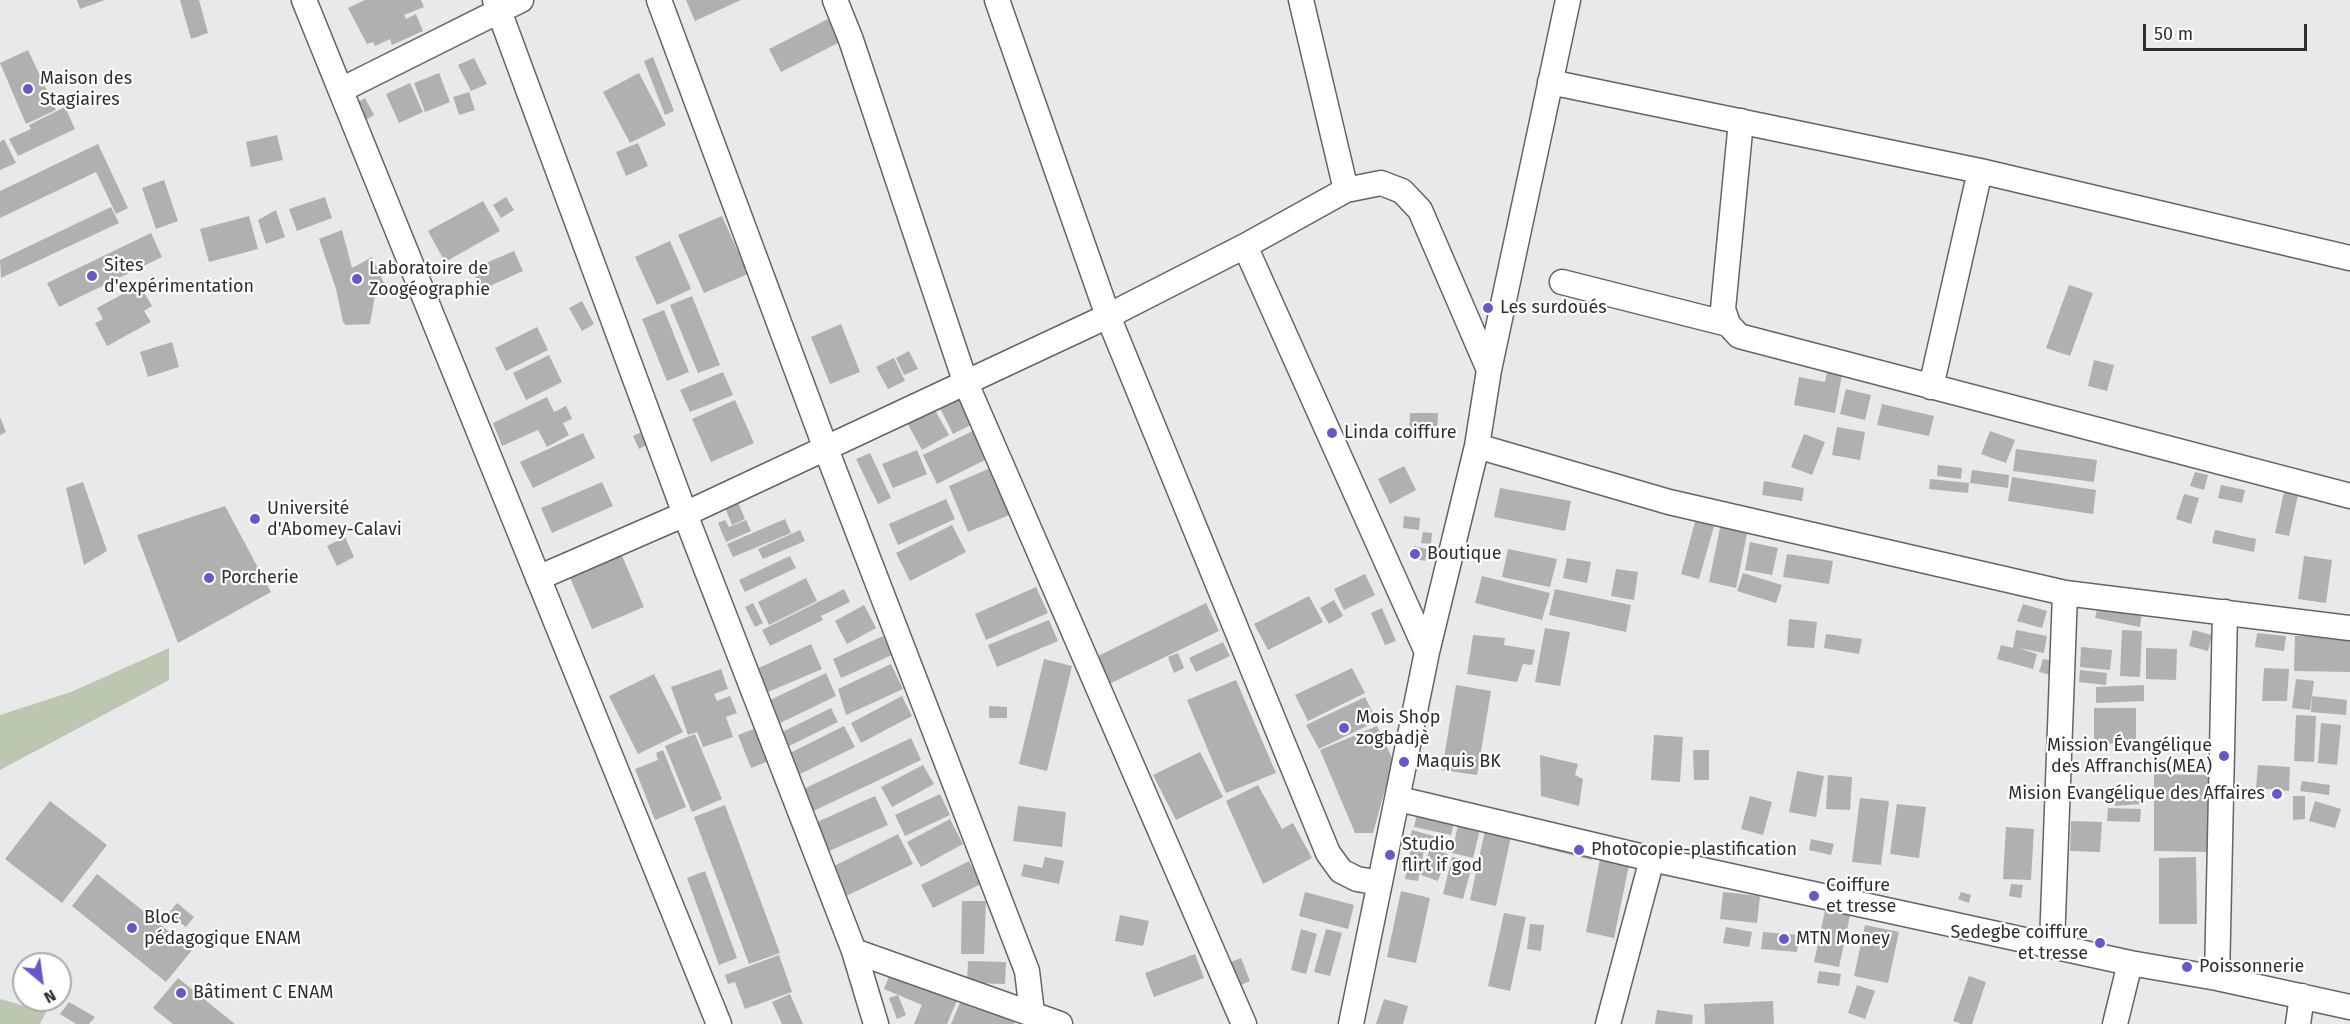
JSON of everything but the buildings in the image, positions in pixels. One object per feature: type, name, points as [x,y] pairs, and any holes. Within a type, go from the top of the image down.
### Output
[{"type":"street","points":[[304,0],[719,1024]]},
{"type":"street","points":[[341,90],[497,5],[521,0]]},
{"type":"street","points":[[659,0],[826,449],[1027,971],[1032,1013]]},
{"type":"street","points":[[835,0],[851,39],[965,381],[1244,1024]]},
{"type":"street","points":[[997,0],[1108,316],[1328,853],[1341,871],[1357,879],[1380,883]]},
{"type":"street","points":[[1301,0],[1346,190]]},
{"type":"street","points":[[1351,1024],[1399,799],[1427,652],[1477,446],[1489,370],[1568,0]]},
{"type":"street","points":[[497,5],[685,514],[854,951],[876,1024]]},
{"type":"street","points":[[1550,82],[1980,171],[2350,258]]},
{"type":"street","points":[[1741,121],[1723,309],[1728,324],[1739,336],[2350,496]]},
{"type":"street","points":[[1931,387],[1980,171]]},
{"type":"street","points":[[538,578],[685,514],[1108,316],[1245,246],[1346,190],[1381,183],[1402,191],[1420,210],[1489,370]]},
{"type":"street","points":[[1245,246],[1427,652]]},
{"type":"street","points":[[1562,282],[1728,324]]},
{"type":"street","points":[[1477,446],[1669,502],[2065,593],[2350,628]]},
{"type":"street","points":[[2052,944],[2065,593]]},
{"type":"street","points":[[2217,978],[2225,612]]},
{"type":"street","points":[[1399,799],[1652,859],[2052,944],[2130,963],[2217,978],[2350,1007]]},
{"type":"street","points":[[1608,1024],[1652,859]]},
{"type":"street","points":[[854,951],[1060,1024]]},
{"type":"street","points":[[2115,1024],[2130,963]]},
{"type":"street","points":[[2298,1024],[2302,996]]},
{"type":"green space","points":[[169,648],[169,680],[0,770],[0,715],[71,692]]},
{"type":"green space","points":[[0,999],[12,1002],[12,1012],[46,1012],[40,1024],[0,1024]]},
{"type":"place","name":"Maison des Stagiaires","points":[[28,89]]},
{"type":"place","name":"Sites d'expérimentation","points":[[92,276]]},
{"type":"place","name":"Laboratoire de Zoogéographie","points":[[357,279]]},
{"type":"place","name":"Les surdoués","points":[[1488,308]]},
{"type":"place","name":"Linda coiffure","points":[[1332,433]]},
{"type":"place","name":"Université d'Abomey-Calavi","points":[[255,519]]},
{"type":"place","name":"Boutique","points":[[1415,554]]},
{"type":"place","name":"Porcherie","points":[[209,578]]},
{"type":"place","name":"Mois Shop zogbadjè","points":[[1344,728]]},
{"type":"place","name":"Mission Évangélique des Affranchis(MEA)","points":[[2224,756]]},
{"type":"place","name":"Maquis BK","points":[[1404,762]]},
{"type":"place","name":"Mision Evangélique des Affaires","points":[[2277,794]]},
{"type":"place","name":"Photocopie-plastification","points":[[1579,850]]},
{"type":"place","name":"Studio flirt if god","points":[[1390,855]]},
{"type":"place","name":"Coiffure et tresse","points":[[1814,896]]},
{"type":"place","name":"Bloc pédagogique ENAM","points":[[132,928]]},
{"type":"place","name":"MTN Money","points":[[1784,939]]},
{"type":"place","name":"Sedegbe coiffure et tresse","points":[[2100,943]]},
{"type":"place","name":"Poissonnerie","points":[[2187,967]]},
{"type":"place","name":"Bâtiment C ENAM","points":[[181,993]]}]
